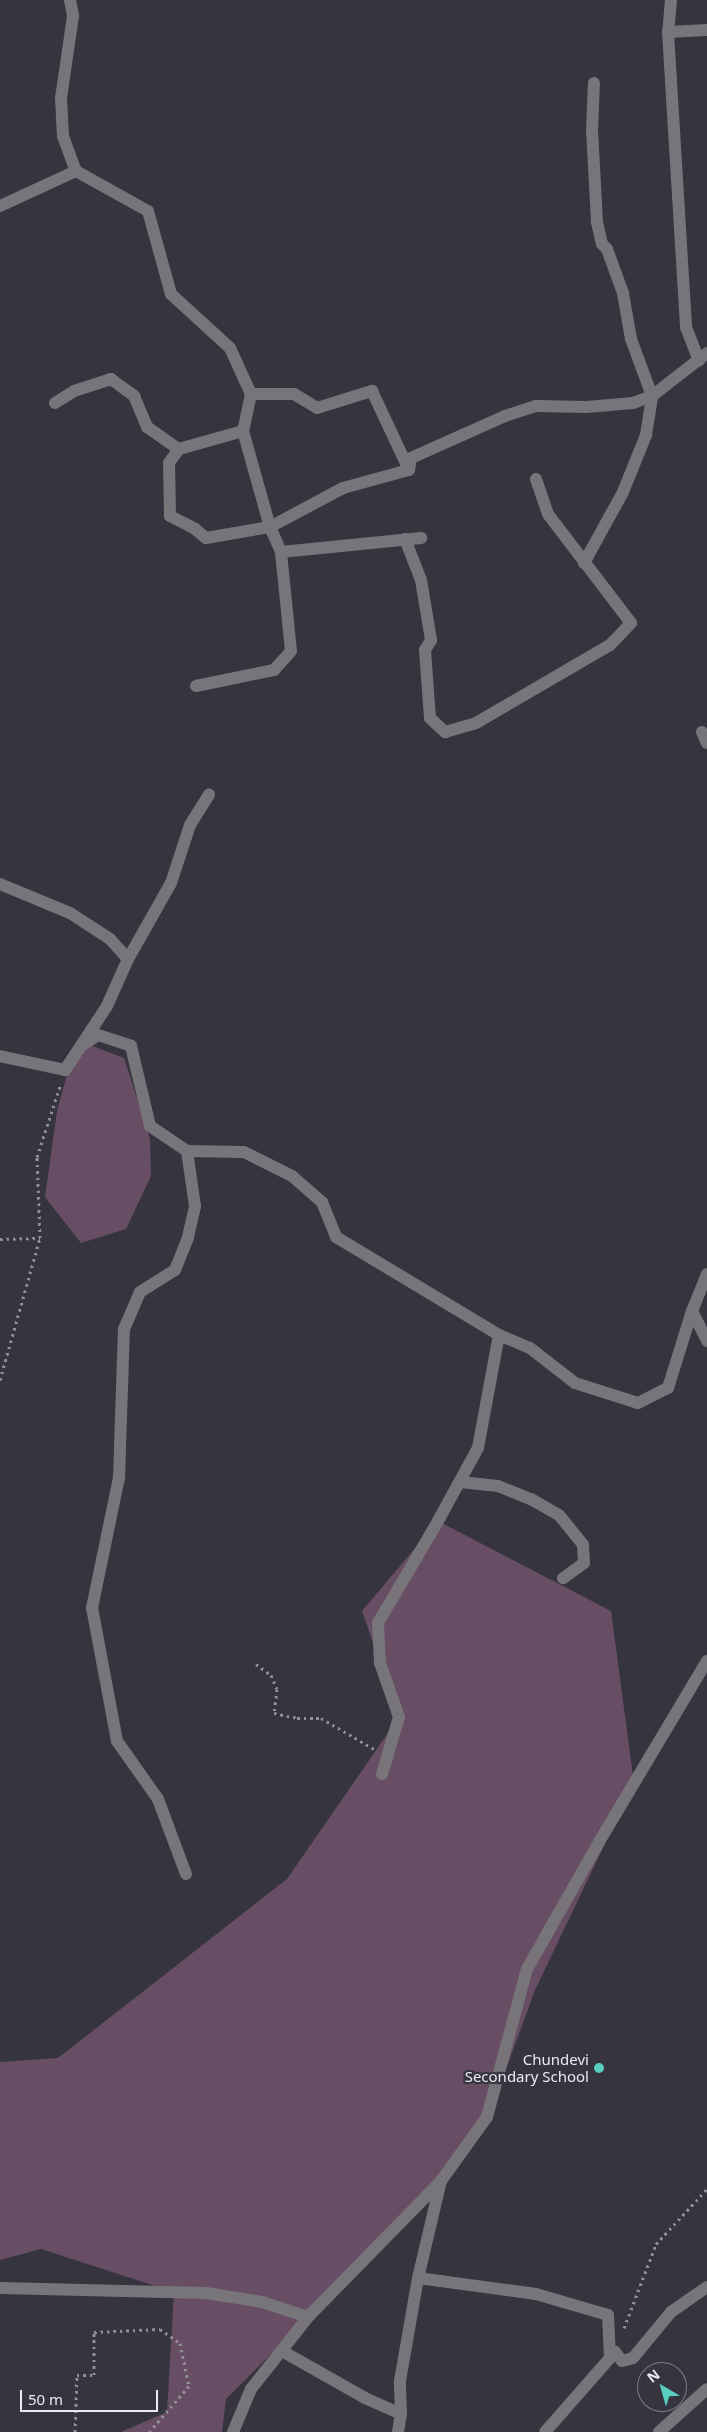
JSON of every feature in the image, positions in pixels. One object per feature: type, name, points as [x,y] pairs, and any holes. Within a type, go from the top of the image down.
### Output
[{"type":"street","points":[[70,0],[73,16],[61,98],[63,136],[76,171],[148,211],[171,294],[230,348],[251,394],[244,431],[270,527],[281,552],[291,651],[274,670],[196,686]]},
{"type":"street","points":[[409,470],[411,458],[505,416],[536,406],[587,407],[633,403],[652,396],[703,357],[686,326],[668,32],[671,0]]},
{"type":"street","points":[[668,32],[707,30]]},
{"type":"street","points":[[584,563],[623,492],[646,435],[652,396],[631,339],[623,293],[607,249],[602,244],[597,222],[592,130],[594,82]]},
{"type":"street","points":[[0,206],[76,171]]},
{"type":"street","points":[[55,403],[74,391],[111,380],[134,396],[147,427],[179,449]]},
{"type":"street","points":[[251,394],[294,394],[317,408],[372,391],[409,470]]},
{"type":"street","points":[[244,431],[179,449],[169,463],[170,516],[195,529],[206,538],[270,527],[343,488],[409,470]]},
{"type":"street","points":[[405,539],[421,580],[431,640],[425,650],[430,718],[445,732],[476,723],[610,645],[630,623],[548,514],[536,479]]},
{"type":"street","points":[[281,552],[421,538]]},
{"type":"street","points":[[65,1070],[106,1006],[128,959],[171,884],[190,825],[209,794]]},
{"type":"street","points":[[0,884],[70,912],[110,939],[128,959]]},
{"type":"street","points":[[65,1070],[81,1046],[98,1035],[131,1046],[150,1126],[188,1151],[244,1152],[292,1176],[322,1202],[336,1236],[499,1335],[530,1348],[575,1383],[638,1403],[668,1388],[692,1311],[707,1274]]},
{"type":"street","points":[[0,1056],[65,1070]]},
{"type":"street","points":[[186,1874],[158,1799],[117,1741],[92,1608],[120,1478],[124,1329],[140,1292],[175,1270],[188,1237],[195,1206],[188,1151]]},
{"type":"street","points":[[692,1311],[707,1341]]},
{"type":"street","points":[[382,1774],[399,1717],[380,1663],[378,1623],[478,1448],[499,1335]]},
{"type":"street","points":[[460,1482],[498,1486],[531,1499],[560,1515],[582,1546],[584,1563],[563,1578]]},
{"type":"street","points":[[233,2432],[252,2389],[308,2317],[441,2181],[488,2117],[527,1969],[599,1842],[707,1661]]},
{"type":"street","points":[[398,2432],[401,2414],[400,2381],[418,2278],[441,2181]]},
{"type":"street","points":[[418,2278],[536,2294],[608,2315],[613,2355],[545,2432]]},
{"type":"street","points":[[613,2355],[622,2361],[633,2358],[671,2312],[707,2287]]},
{"type":"street","points":[[0,2288],[206,2293],[262,2302],[308,2317]]},
{"type":"street","points":[[282,2351],[365,2398],[401,2414]]},
{"type":"street","points":[[659,2432],[707,2389]]},
{"type":"path","points":[[0,1380],[40,1238],[37,1157],[65,1070]]},
{"type":"path","points":[[0,1239],[40,1238]]},
{"type":"path","points":[[256,1664],[271,1675],[277,1689],[274,1714],[297,1718],[321,1718],[337,1726],[364,1745],[388,1755]]},
{"type":"path","points":[[613,2355],[656,2244],[707,2190]]},
{"type":"path","points":[[75,2432],[76,2375],[94,2374],[94,2332],[160,2329],[180,2343],[190,2386],[150,2431]]},
{"type":"shaded area","points":[[90,1045],[124,1058],[150,1139],[151,1176],[126,1229],[81,1243],[45,1197],[57,1111],[73,1053]]},
{"type":"shaded area","points":[[438,1521],[611,1611],[634,1783],[535,1990],[483,2132],[308,2317],[226,2399],[222,2432],[121,2432],[167,2412],[174,2292],[41,2249],[0,2260],[0,2062],[58,2058],[287,1879],[399,1717],[362,1611]]},
{"type":"place","name":"Chundevi Secondary School","points":[[599,2068]]}]
